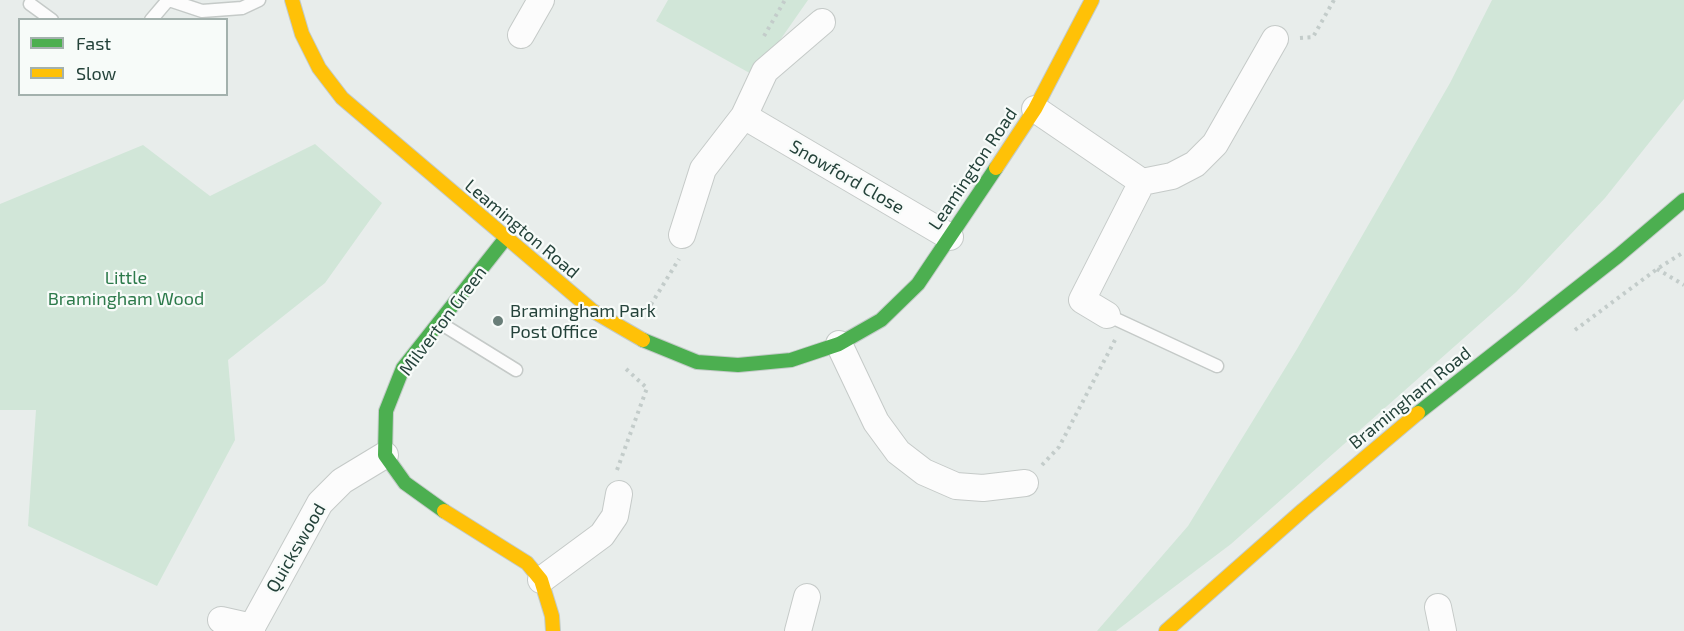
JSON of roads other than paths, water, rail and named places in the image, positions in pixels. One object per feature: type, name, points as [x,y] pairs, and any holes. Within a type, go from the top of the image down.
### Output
[{"type":"street","name":"Leamington Road","points":[[292,0],[302,34],[319,68],[342,98],[505,239],[593,311],[632,336],[698,362],[738,365],[791,360],[839,344],[881,320],[918,284],[1035,110],[1092,0]]},
{"type":"street","points":[[521,36],[542,0]]},
{"type":"street","points":[[682,235],[703,169],[744,116],[765,71],[822,22]]},
{"type":"street","points":[[1035,110],[1142,182],[1172,176],[1195,164],[1215,144],[1275,39]]},
{"type":"street","name":"Snowford Close","points":[[744,116],[950,237]]},
{"type":"street","points":[[1115,319],[1082,300],[1142,182]]},
{"type":"street","name":"Bramingham Road","points":[[1166,631],[1303,510],[1450,386],[1618,256],[1684,200]]},
{"type":"street","name":"Milverton Green","points":[[385,455],[386,411],[403,368],[505,239]]},
{"type":"street","points":[[839,344],[876,422],[898,452],[924,472],[956,486],[983,488],[1025,483]]},
{"type":"street","points":[[385,455],[405,483],[453,517],[527,563],[541,580],[552,616],[553,631]]},
{"type":"street","name":"Quickswood","points":[[252,629],[320,503],[342,481],[385,455]]},
{"type":"street","points":[[541,580],[602,535],[615,516],[620,494]]},
{"type":"street","points":[[798,631],[807,597]]},
{"type":"street","points":[[221,620],[252,629]]},
{"type":"lane","points":[[153,18],[169,0],[201,11],[242,8],[259,0]]},
{"type":"lane","points":[[30,4],[49,18]]},
{"type":"lane","points":[[1115,319],[1217,366]]},
{"type":"lane","points":[[439,323],[516,370]]},
{"type":"place","name":"Bramingham Park Post Office","points":[[498,321]]},
{"type":"park label","name":"Little Bramingham Wood","points":[[126,288]]}]
